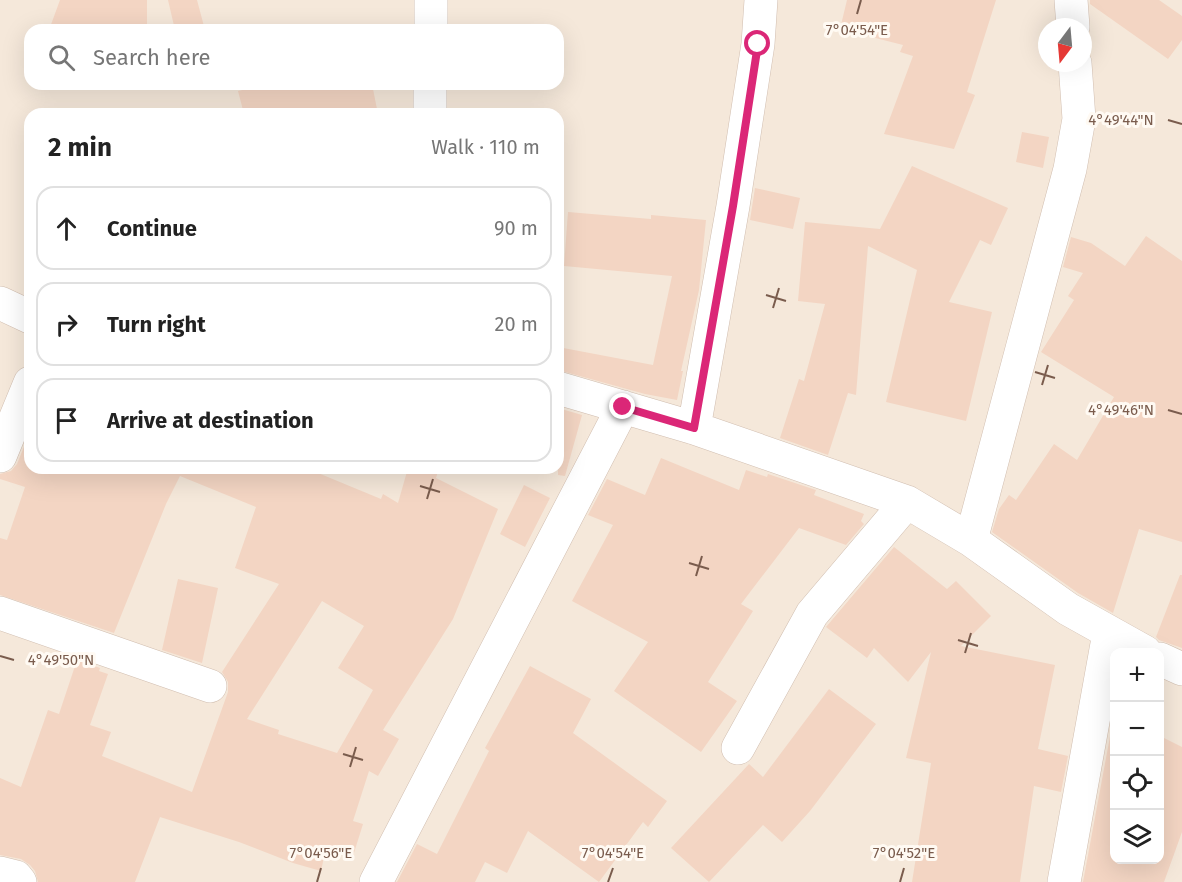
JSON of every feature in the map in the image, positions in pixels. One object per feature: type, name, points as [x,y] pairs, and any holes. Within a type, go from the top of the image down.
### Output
[{"type":"street","points":[[431,0],[431,24]]},
{"type":"street","points":[[694,428],[733,206],[758,44],[762,0]]},
{"type":"street","points":[[1071,0],[1072,18]]},
{"type":"street","points":[[971,540],[1072,160],[1079,119],[1076,72]]},
{"type":"street","points":[[430,90],[430,108]]},
{"type":"street","points":[[0,303],[24,314]]},
{"type":"street","points":[[564,390],[694,428],[906,502],[971,540],[1068,609],[1137,648]]},
{"type":"street","points":[[0,456],[24,398]]},
{"type":"street","points":[[376,882],[623,407]]},
{"type":"street","points":[[738,748],[812,614],[906,502]]},
{"type":"street","points":[[0,613],[210,686]]},
{"type":"street","points":[[1064,882],[1109,633]]},
{"type":"street","points":[[1164,661],[1182,669]]},
{"type":"street","points":[[0,873],[16,877],[20,882]]},
{"type":"shaded area","points":[[0,0],[1182,0],[1182,882],[0,882]]},
{"type":"building","points":[[60,0],[147,0],[147,24],[51,24]]},
{"type":"building","points":[[168,0],[197,0],[203,24],[174,24]]},
{"type":"building","points":[[847,0],[996,0],[967,92],[975,95],[954,149],[884,134],[913,56],[900,52],[903,45],[840,29]]},
{"type":"building","points":[[1090,0],[1159,0],[1182,16],[1182,40],[1168,59],[1090,4]]},
{"type":"building","points":[[373,90],[377,108],[242,108],[238,91]]},
{"type":"building","points":[[1022,132],[1049,137],[1043,168],[1016,162]]},
{"type":"building","points":[[912,166],[1008,208],[991,245],[980,240],[949,302],[992,312],[966,421],[886,402],[917,270],[868,246],[856,395],[848,393],[828,455],[780,438],[799,379],[804,381],[825,304],[798,301],[805,222],[880,229]]},
{"type":"building","points":[[755,188],[800,198],[793,229],[750,220]]},
{"type":"building","points":[[568,212],[651,219],[651,215],[706,220],[699,290],[677,400],[645,394],[564,372],[564,348],[653,365],[672,276],[564,266]]},
{"type":"building","points":[[1146,236],[1182,261],[1182,542],[1139,529],[1113,613],[1078,593],[992,532],[999,509],[1009,495],[1016,500],[1054,444],[1077,460],[1114,397],[1041,352],[1074,300],[1068,296],[1083,273],[1063,267],[1071,237],[1091,243],[1125,266]]},
{"type":"building","points":[[564,410],[582,415],[565,476],[558,475],[564,474]]},
{"type":"building","points":[[24,447],[24,474],[321,474],[381,499],[383,494],[398,503],[406,474],[437,474],[436,478],[498,509],[453,619],[383,730],[399,739],[378,776],[369,771],[353,821],[363,824],[353,856],[326,848],[321,871],[160,817],[135,882],[38,882],[35,871],[30,865],[21,859],[0,855],[0,778],[21,787],[48,710],[59,714],[77,660],[100,668],[99,671],[108,674],[90,725],[111,732],[102,756],[192,792],[228,692],[228,682],[222,672],[279,584],[235,568],[256,507],[180,476],[166,504],[114,633],[0,595],[0,538],[7,540],[25,487],[0,479],[0,474],[11,471],[17,464]],"holes":[[[322,601],[364,626],[338,668],[373,690],[337,753],[278,734],[279,730],[247,719]]]},
{"type":"building","points":[[661,458],[739,490],[746,470],[767,477],[768,474],[816,490],[814,495],[864,514],[861,521],[864,524],[846,545],[799,528],[741,604],[753,611],[708,682],[737,701],[701,752],[614,691],[648,642],[572,601],[613,525],[588,515],[607,479],[645,495]]},
{"type":"building","points":[[524,485],[550,498],[525,547],[500,534]]},
{"type":"building","points":[[894,547],[947,589],[956,581],[991,616],[961,646],[1055,665],[1038,749],[1068,756],[1061,792],[1034,786],[1020,882],[912,882],[931,763],[906,758],[931,652],[908,682],[874,648],[867,658],[826,627]]},
{"type":"building","points":[[1180,575],[1182,575],[1182,648],[1156,637]]},
{"type":"building","points":[[178,579],[218,588],[202,663],[162,650]]},
{"type":"building","points":[[530,666],[591,699],[573,733],[667,801],[648,827],[643,822],[599,882],[528,831],[507,873],[485,862],[475,882],[397,882],[417,844],[437,854],[489,751],[485,748]]},
{"type":"building","points":[[829,689],[876,724],[810,811],[782,842],[763,825],[709,882],[671,848],[749,764],[763,777]]},
{"type":"building","points":[[1110,737],[1110,864],[1164,864],[1164,738],[1182,747],[1182,832],[1164,882],[1083,882]]},
{"type":"route","points":[[623,407],[694,428],[733,206],[758,44]]}]
